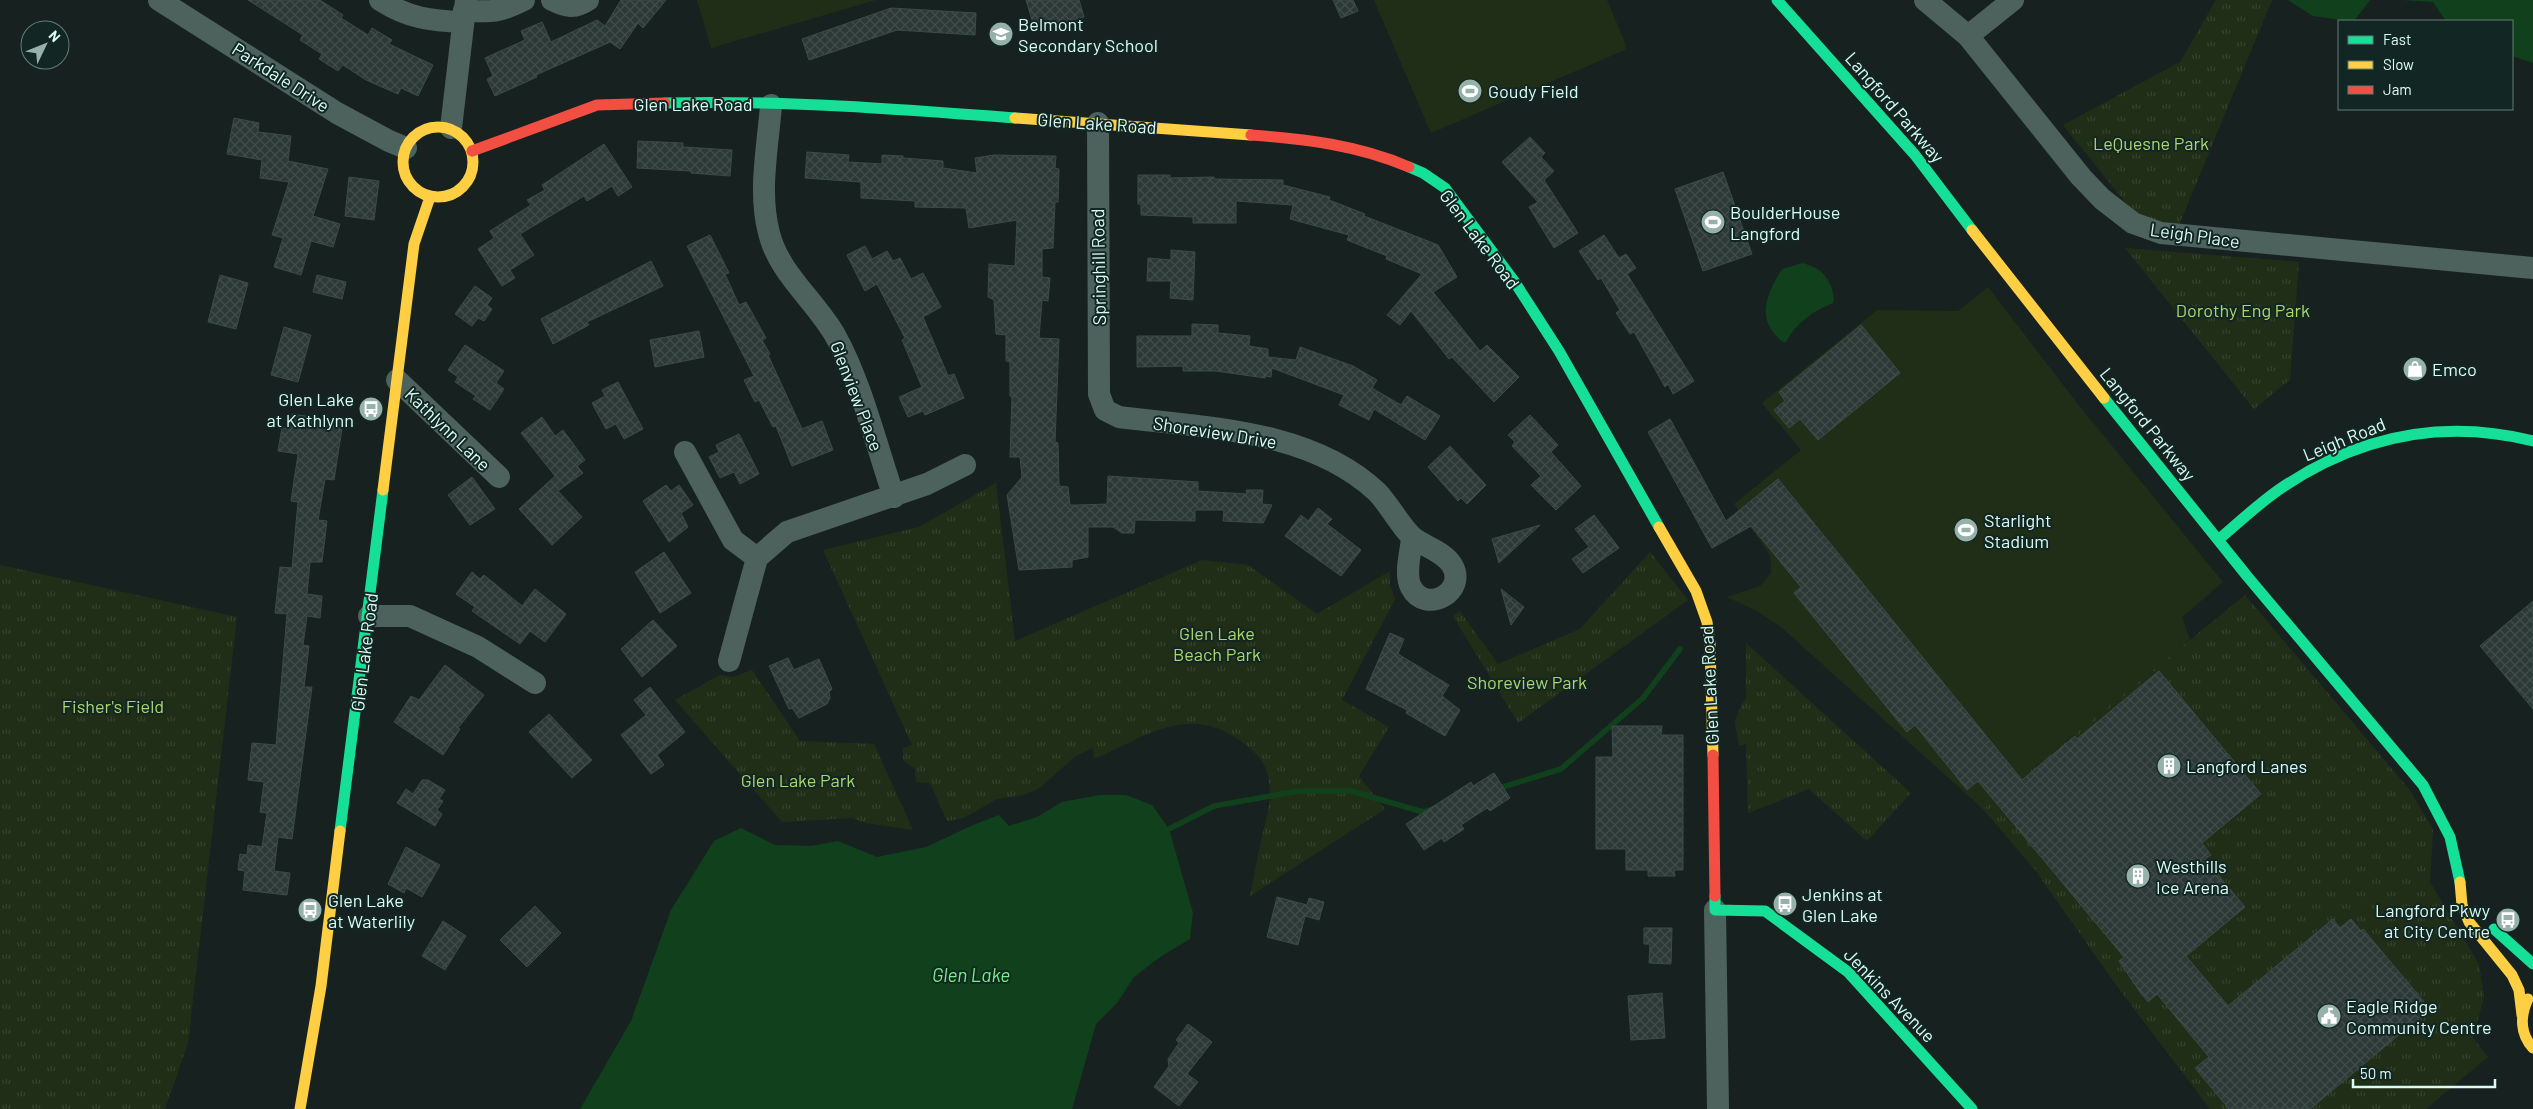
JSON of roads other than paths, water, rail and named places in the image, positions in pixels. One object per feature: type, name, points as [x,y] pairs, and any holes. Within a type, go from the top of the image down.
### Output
[{"type":"street","name":"Parkdale Drive","points":[[158,0],[337,113],[406,148]]},
{"type":"street","points":[[380,0],[398,11],[436,22],[464,11],[489,13],[503,10],[524,0]]},
{"type":"street","points":[[552,0],[564,6],[578,7],[588,0]]},
{"type":"street","name":"Langford Parkway","points":[[1777,0],[1915,155],[2044,323],[2218,540],[2423,786],[2450,837],[2461,886],[2462,905],[2469,922],[2480,938],[2498,956],[2512,975],[2519,990],[2523,1031],[2533,1048]]},
{"type":"street","name":"Leigh Place","points":[[1925,0],[1968,36],[2081,177],[2118,213],[2147,230],[2292,247],[2533,268]]},
{"type":"street","points":[[1968,36],[2013,0]]},
{"type":"street","points":[[451,128],[464,11]]},
{"type":"street","name":"Glen Lake Road","points":[[472,150],[506,140],[546,122],[598,105],[705,102],[924,111],[1298,138],[1384,156],[1423,173],[1445,188],[1514,281],[1559,351],[1678,558],[1703,608],[1710,659],[1716,852],[1718,1109]]},
{"type":"street","name":"Glenview Place","points":[[771,105],[764,212],[769,235],[778,257],[836,337],[852,374],[894,497]]},
{"type":"street","name":"Springhill Road","points":[[1098,123],[1099,394],[1105,410]]},
{"type":"street","points":[[440,126],[451,128],[463,136],[472,150],[474,169],[463,188],[444,197],[430,197],[422,194],[408,182],[403,166],[406,148],[412,138],[426,128],[440,126]]},
{"type":"street","name":"Glen Lake Road","points":[[300,1109],[321,986],[369,616],[414,244],[430,197]]},
{"type":"street","name":"Kathlynn Lane","points":[[397,380],[499,477]]},
{"type":"street","name":"Shoreview Drive","points":[[1105,410],[1119,417],[1240,432],[1278,441],[1319,455],[1351,472],[1376,492],[1396,514],[1412,538]]},
{"type":"street","name":"Leigh Road","points":[[2218,540],[2275,493],[2302,475],[2362,447],[2386,439],[2430,432],[2471,430],[2533,441]]},
{"type":"street","points":[[686,452],[733,540],[757,558]]},
{"type":"street","points":[[729,661],[757,558],[787,532],[894,497],[927,484],[965,465]]},
{"type":"street","points":[[369,616],[410,616],[478,647],[536,683]]},
{"type":"street","name":"Langford Parkway","points":[[2461,886],[2481,914],[2505,940],[2533,964]]},
{"type":"street","name":"Jenkins Avenue","points":[[1715,910],[1766,910],[1848,972],[1972,1109]]},
{"type":"street","points":[[2522,1015],[2527,1000],[2533,994]]},
{"type":"water","points":[[2288,0],[2370,0],[2355,20],[2313,16]]},
{"type":"water","points":[[2402,0],[2533,0],[2533,63],[2513,56],[2513,20],[2445,20],[2433,2]]},
{"type":"water","points":[[1803,263],[1817,269],[1825,277],[1832,290],[1833,303],[1806,318],[1786,342],[1783,342],[1774,334],[1769,325],[1766,316],[1768,298],[1771,288],[1782,269]]},
{"type":"water","name":"Glen Lake","points":[[1100,795],[1126,795],[1152,805],[1169,829],[1193,913],[1190,939],[1160,957],[1134,977],[1117,1003],[1096,1024],[1072,1109],[580,1109],[631,1021],[671,910],[714,841],[741,828],[775,845],[811,846],[838,841],[877,857],[926,847],[999,815],[1009,826],[1037,817],[1062,802]]},
{"type":"waterway","points":[[1496,789],[1561,769],[1643,698],[1680,649]]},
{"type":"waterway","points":[[1169,829],[1214,806],[1299,791],[1351,791],[1423,812],[1435,808]]},
{"type":"place","name":"Belmont Secondary School","points":[[1001,34]]},
{"type":"place","name":"Goudy Field","points":[[1470,91]]},
{"type":"place","name":"BoulderHouse Langford","points":[[1713,222]]},
{"type":"place","name":"Emco","points":[[2415,369]]},
{"type":"place","name":"Glen Lake at Kathlynn","points":[[371,409]]},
{"type":"place","name":"Starlight Stadium","points":[[1966,530]]},
{"type":"place","name":"Langford Lanes","points":[[2169,766]]},
{"type":"place","name":"Westhills Ice Arena","points":[[2138,876]]},
{"type":"place","name":"Jenkins at Glen Lake","points":[[1785,904]]},
{"type":"place","name":"Glen Lake at Waterlily","points":[[310,910]]},
{"type":"place","name":"Langford Pkwy at City Centre","points":[[2508,920]]},
{"type":"place","name":"Eagle Ridge Community Centre","points":[[2329,1016]]},
{"type":"park label","name":"LeQuesne Park","points":[[2151,143]]},
{"type":"park label","name":"Dorothy Eng Park","points":[[2243,310]]},
{"type":"park label","name":"Glen Lake Beach Park","points":[[1217,643]]},
{"type":"park label","name":"Shoreview Park","points":[[1527,682]]},
{"type":"park label","name":"Fisher's Field","points":[[113,706]]},
{"type":"park label","name":"Glen Lake Park","points":[[798,780]]}]
